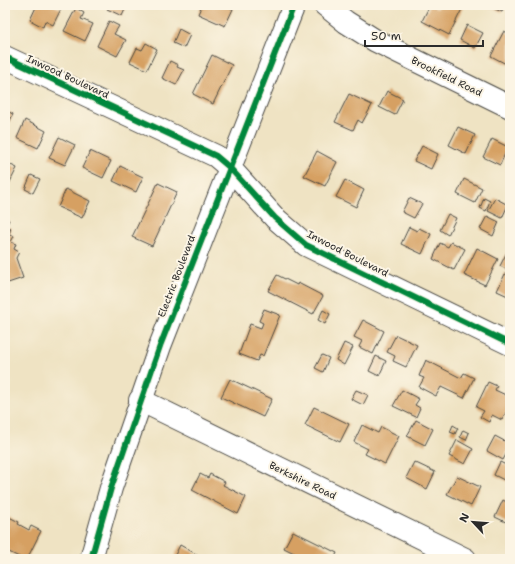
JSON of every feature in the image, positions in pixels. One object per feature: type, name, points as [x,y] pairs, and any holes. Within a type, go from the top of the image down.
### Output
[{"type":"street","name":"Electric Boulevard","points":[[91,559],[111,488],[140,400],[229,167],[294,5]]},
{"type":"street","name":"Brookfield Road","points":[[325,5],[346,22],[376,41],[510,107]]},
{"type":"street","name":"Inwood Boulevard","points":[[5,57],[216,156],[229,167],[275,218],[306,245],[510,344]]},
{"type":"street","name":"Berkshire Road","points":[[140,400],[465,559]]},
{"type":"building","points":[[37,5],[53,5],[61,9],[53,25],[45,21],[43,27],[30,20]]},
{"type":"building","points":[[109,5],[127,5],[122,16],[107,9]]},
{"type":"building","points":[[198,5],[227,5],[226,6],[233,9],[225,26],[198,14],[201,7]]},
{"type":"building","points":[[430,5],[437,9],[439,5],[464,5],[449,35],[422,21]]},
{"type":"building","points":[[486,5],[505,5],[502,12]]},
{"type":"building","points":[[76,8],[84,13],[81,19],[93,24],[85,41],[64,31]]},
{"type":"building","points":[[109,21],[119,26],[114,34],[126,40],[117,56],[97,46]]},
{"type":"building","points":[[467,25],[483,33],[475,48],[460,40]]},
{"type":"building","points":[[179,29],[190,35],[184,48],[173,43]]},
{"type":"building","points":[[504,31],[510,34],[510,61],[508,65],[491,56]]},
{"type":"building","points":[[146,43],[157,49],[147,70],[130,62],[137,48],[142,50]]},
{"type":"building","points":[[212,55],[232,65],[213,104],[193,94]]},
{"type":"building","points":[[170,61],[178,65],[177,67],[184,70],[176,85],[162,78]]},
{"type":"building","points":[[387,91],[403,99],[395,115],[379,107]]},
{"type":"building","points":[[349,94],[372,105],[362,123],[358,120],[353,130],[335,122]]},
{"type":"building","points":[[5,110],[13,114],[5,132]]},
{"type":"building","points":[[25,120],[46,131],[38,148],[17,138]]},
{"type":"building","points":[[458,127],[475,135],[466,154],[449,145]]},
{"type":"building","points":[[59,137],[75,145],[65,165],[49,158]]},
{"type":"building","points":[[492,139],[508,147],[500,165],[483,157]]},
{"type":"building","points":[[422,146],[438,154],[431,169],[414,161]]},
{"type":"building","points":[[90,151],[111,161],[103,178],[82,168]]},
{"type":"building","points":[[317,151],[337,162],[325,186],[304,176]]},
{"type":"building","points":[[5,162],[17,168],[9,184],[5,181]]},
{"type":"building","points":[[120,166],[143,177],[136,192],[113,181]]},
{"type":"building","points":[[31,175],[40,179],[33,193],[25,189]]},
{"type":"building","points":[[464,179],[482,188],[475,203],[457,194]]},
{"type":"building","points":[[345,180],[364,190],[356,207],[336,197]]},
{"type":"building","points":[[158,183],[177,192],[152,246],[132,237]]},
{"type":"building","points":[[66,189],[90,201],[82,218],[58,207]]},
{"type":"building","points":[[409,198],[422,204],[414,218],[402,212]]},
{"type":"building","points":[[484,198],[490,201],[486,211],[480,208]]},
{"type":"building","points":[[495,198],[508,205],[502,218],[488,211]]},
{"type":"building","points":[[448,214],[456,218],[448,235],[440,230]]},
{"type":"building","points":[[487,216],[499,222],[493,236],[480,229]]},
{"type":"building","points":[[5,219],[9,220],[6,226],[11,228],[9,234],[14,236],[11,242],[16,244],[14,249],[19,252],[16,258],[23,278],[5,284]]},
{"type":"building","points":[[409,227],[417,231],[419,228],[431,234],[422,254],[401,244]]},
{"type":"building","points":[[451,242],[465,249],[454,270],[433,259],[440,243],[448,247]]},
{"type":"building","points":[[477,248],[498,259],[485,285],[464,275]]},
{"type":"building","points":[[507,252],[510,254],[510,271],[500,266]]},
{"type":"building","points":[[505,274],[510,276],[510,297],[497,291]]},
{"type":"building","points":[[277,275],[297,285],[298,283],[323,296],[313,314],[268,291]]},
{"type":"building","points":[[264,309],[280,315],[263,356],[260,355],[257,361],[239,354],[250,324],[261,328],[263,323],[259,321]]},
{"type":"building","points":[[323,310],[330,314],[325,324],[318,320]]},
{"type":"building","points":[[363,320],[384,331],[373,354],[359,347],[362,341],[354,337]]},
{"type":"building","points":[[396,335],[417,345],[406,367],[393,361],[395,356],[387,352]]},
{"type":"building","points":[[344,343],[353,347],[344,365],[336,360]]},
{"type":"building","points":[[322,355],[329,358],[323,372],[315,368]]},
{"type":"building","points":[[376,356],[386,361],[379,376],[369,371]]},
{"type":"building","points":[[426,360],[461,378],[464,373],[474,378],[464,398],[441,387],[436,396],[419,387],[424,378],[419,376]]},
{"type":"building","points":[[230,379],[272,399],[263,417],[221,397]]},
{"type":"building","points":[[488,382],[497,386],[495,390],[510,397],[510,405],[502,420],[492,415],[489,422],[480,417],[484,411],[476,407]]},
{"type":"building","points":[[356,390],[368,395],[363,405],[351,399]]},
{"type":"building","points":[[402,390],[419,399],[415,405],[420,408],[416,417],[393,406]]},
{"type":"building","points":[[314,407],[349,424],[340,442],[305,425]]},
{"type":"building","points":[[416,420],[433,429],[425,445],[407,436]]},
{"type":"building","points":[[362,425],[378,433],[381,427],[399,436],[385,464],[365,454],[368,449],[354,442]]},
{"type":"building","points":[[453,425],[458,428],[455,434],[450,432]]},
{"type":"building","points":[[463,430],[469,433],[466,440],[460,437]]},
{"type":"building","points":[[495,436],[510,444],[510,447],[503,460],[487,451]]},
{"type":"building","points":[[457,440],[473,449],[465,464],[449,456]]},
{"type":"building","points":[[414,462],[435,472],[427,489],[406,478]]},
{"type":"building","points":[[500,462],[510,467],[510,483],[494,475]]},
{"type":"building","points":[[200,474],[208,478],[210,474],[225,482],[223,485],[246,497],[238,514],[192,490]]},
{"type":"building","points":[[457,476],[480,487],[471,506],[447,494]]},
{"type":"building","points":[[503,500],[510,504],[510,524],[495,517]]},
{"type":"building","points":[[5,515],[19,522],[18,524],[29,530],[31,526],[41,531],[27,559],[23,559],[5,550]]},
{"type":"building","points":[[293,531],[337,553],[334,559],[306,559],[284,548]]},
{"type":"building","points":[[180,545],[198,555],[196,559],[173,559]]},
{"type":"cycle path","points":[[91,559],[111,488],[160,346],[294,5]]},
{"type":"cycle path","points":[[5,57],[216,156],[229,167],[275,218],[306,245],[510,344]]}]
